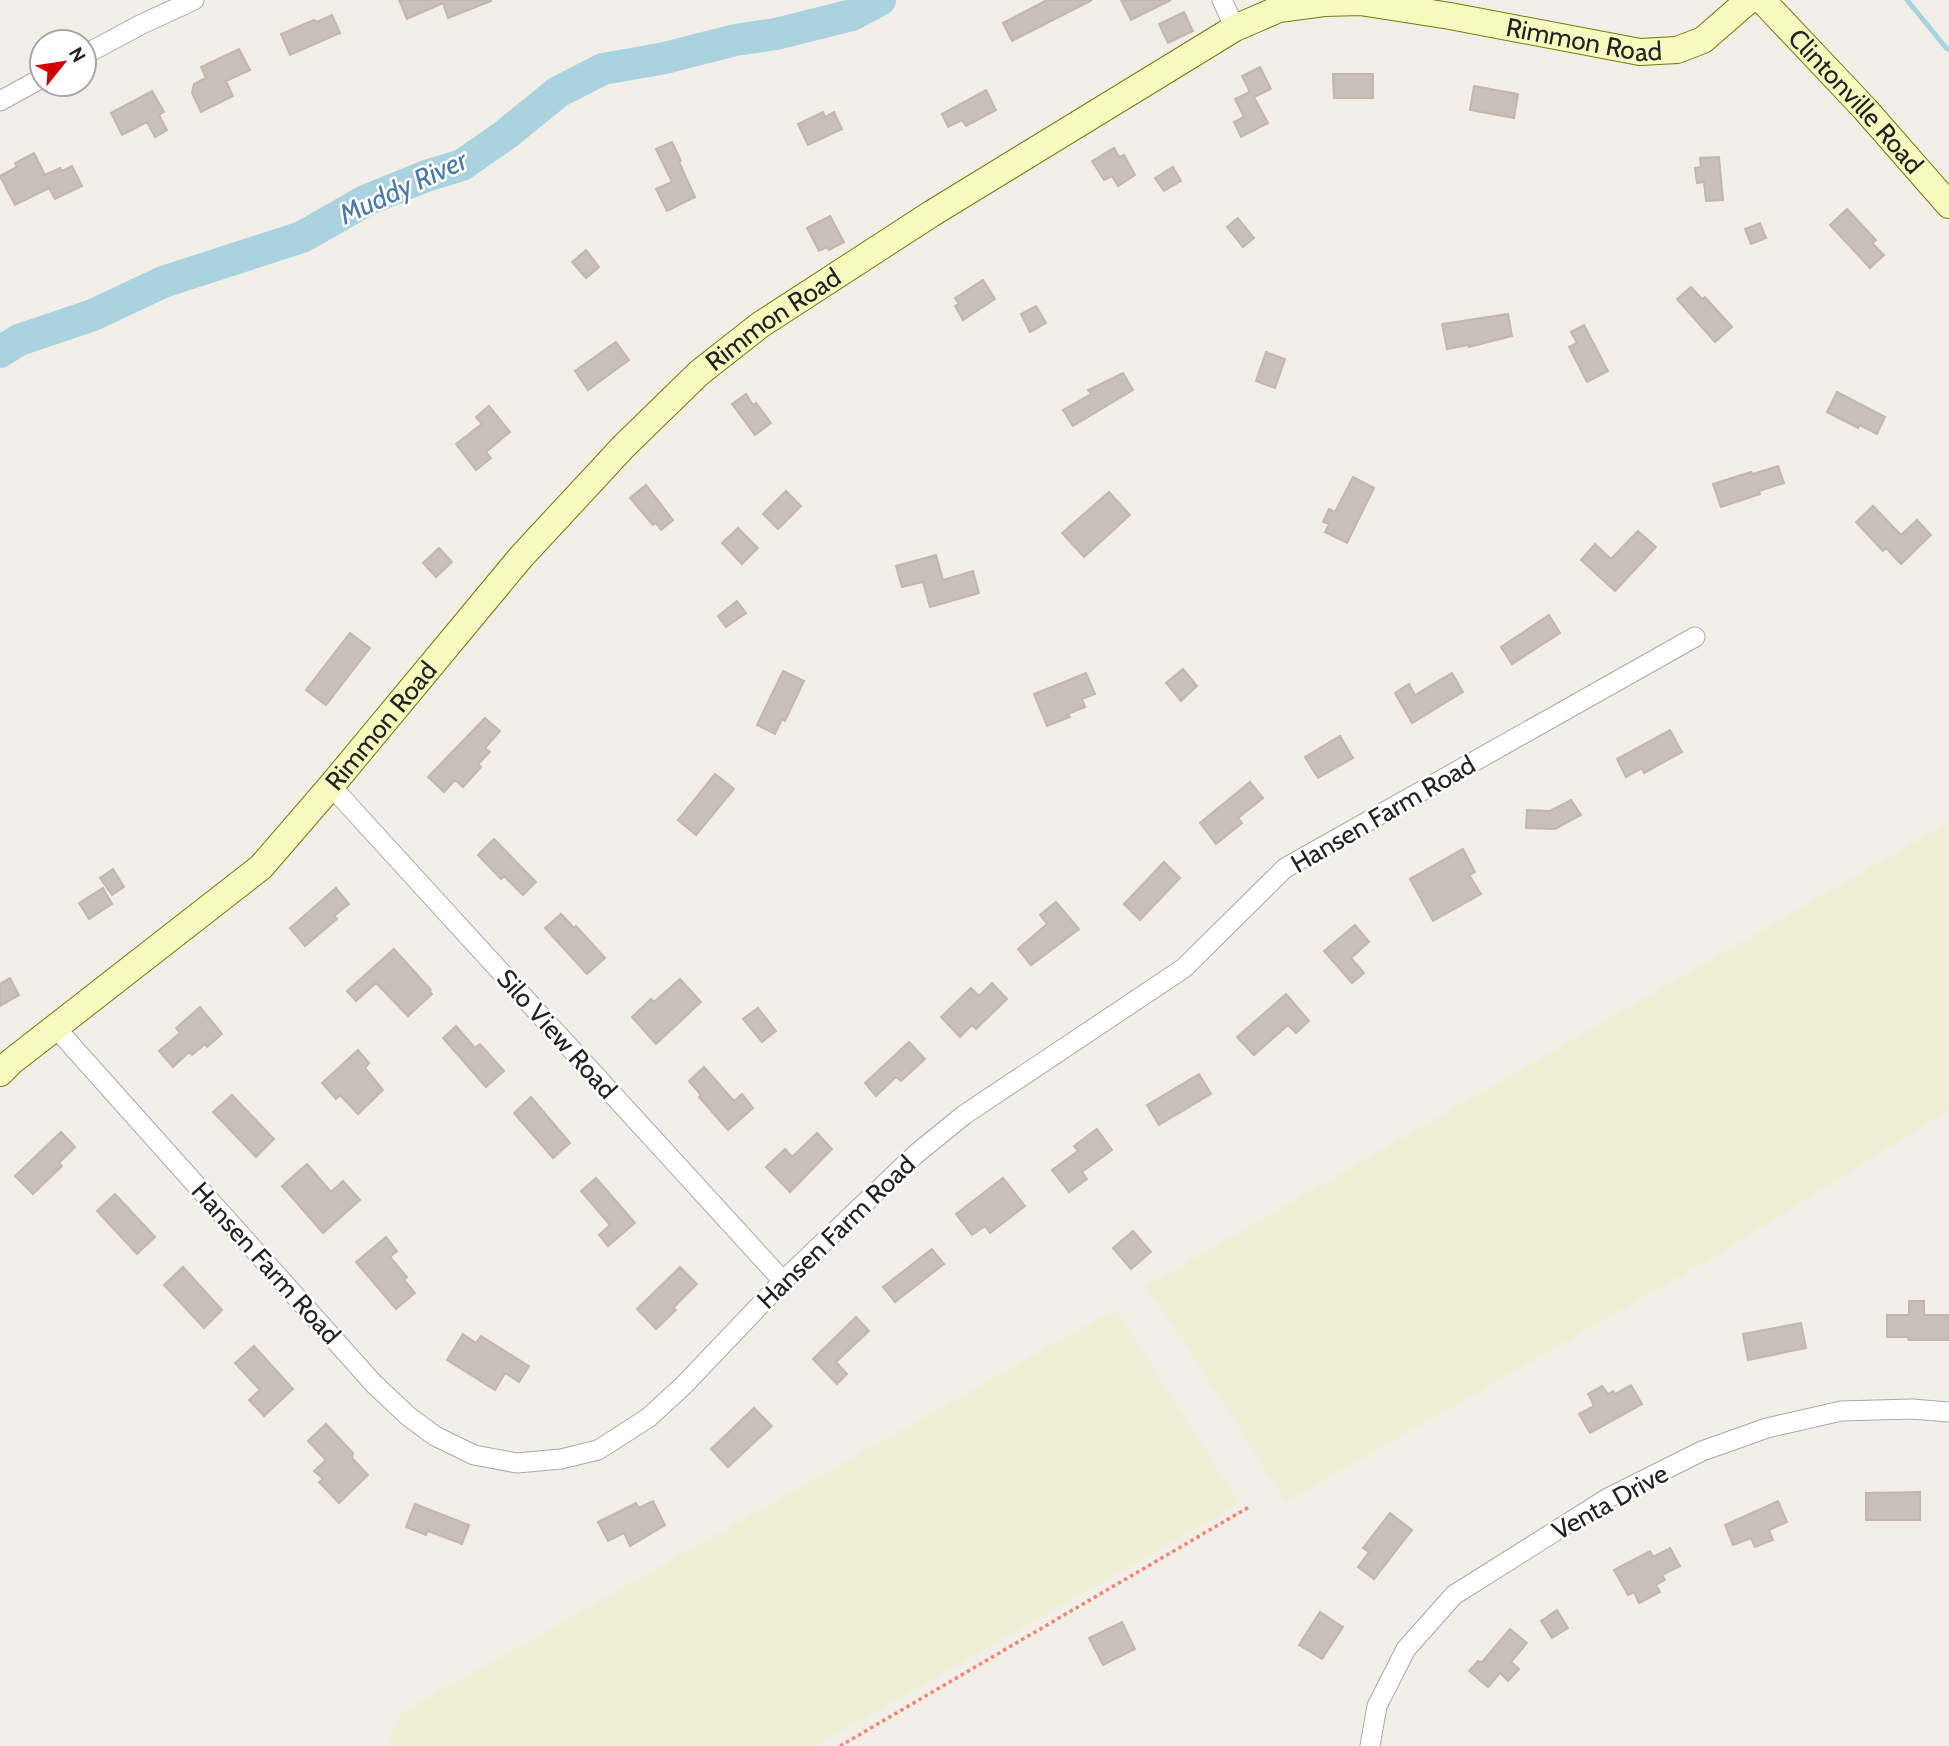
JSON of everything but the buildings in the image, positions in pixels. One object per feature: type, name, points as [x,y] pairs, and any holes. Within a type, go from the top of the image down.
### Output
[{"type":"street","points":[[98,47],[142,23],[194,0]]},
{"type":"street","points":[[1222,0],[1235,28]]},
{"type":"street","name":"Rimmon Road","points":[[0,1073],[261,867],[521,557],[624,446],[699,373],[760,325],[931,214],[1235,28],[1279,9],[1324,3],[1360,2],[1640,52],[1677,50],[1703,40],[1749,0]]},
{"type":"street","name":"Clintonville Road","points":[[1762,0],[1865,108],[1949,205]]},
{"type":"street","points":[[0,101],[28,86]]},
{"type":"street","name":"Hansen Farm Road","points":[[55,1027],[374,1384],[408,1416],[435,1436],[474,1455],[517,1462],[561,1459],[598,1450],[648,1418],[683,1386],[783,1281],[916,1154],[964,1115],[1184,968],[1285,868],[1695,637]]},
{"type":"street","name":"Silo View Road","points":[[331,786],[783,1281]]},
{"type":"street","name":"Venta Drive","points":[[1370,1746],[1377,1706],[1406,1649],[1454,1595],[1608,1498],[1702,1451],[1767,1428],[1841,1411],[1912,1409],[1949,1412]]},
{"type":"path","points":[[840,1746],[1249,1507]]},
{"type":"green space","points":[[1949,822],[1949,1110],[1702,1264],[1286,1502],[1185,1342],[1146,1286]]},
{"type":"green space","points":[[1115,1309],[1239,1504],[815,1746],[388,1746],[401,1713]]},
{"type":"waterway","name":"Muddy River","points":[[0,352],[19,340],[93,315],[163,282],[302,237],[367,200],[426,176],[462,165],[505,135],[558,92],[603,69],[665,58],[735,40],[776,34],[852,15],[880,0]]},
{"type":"waterway","points":[[1907,0],[1947,49]]}]
